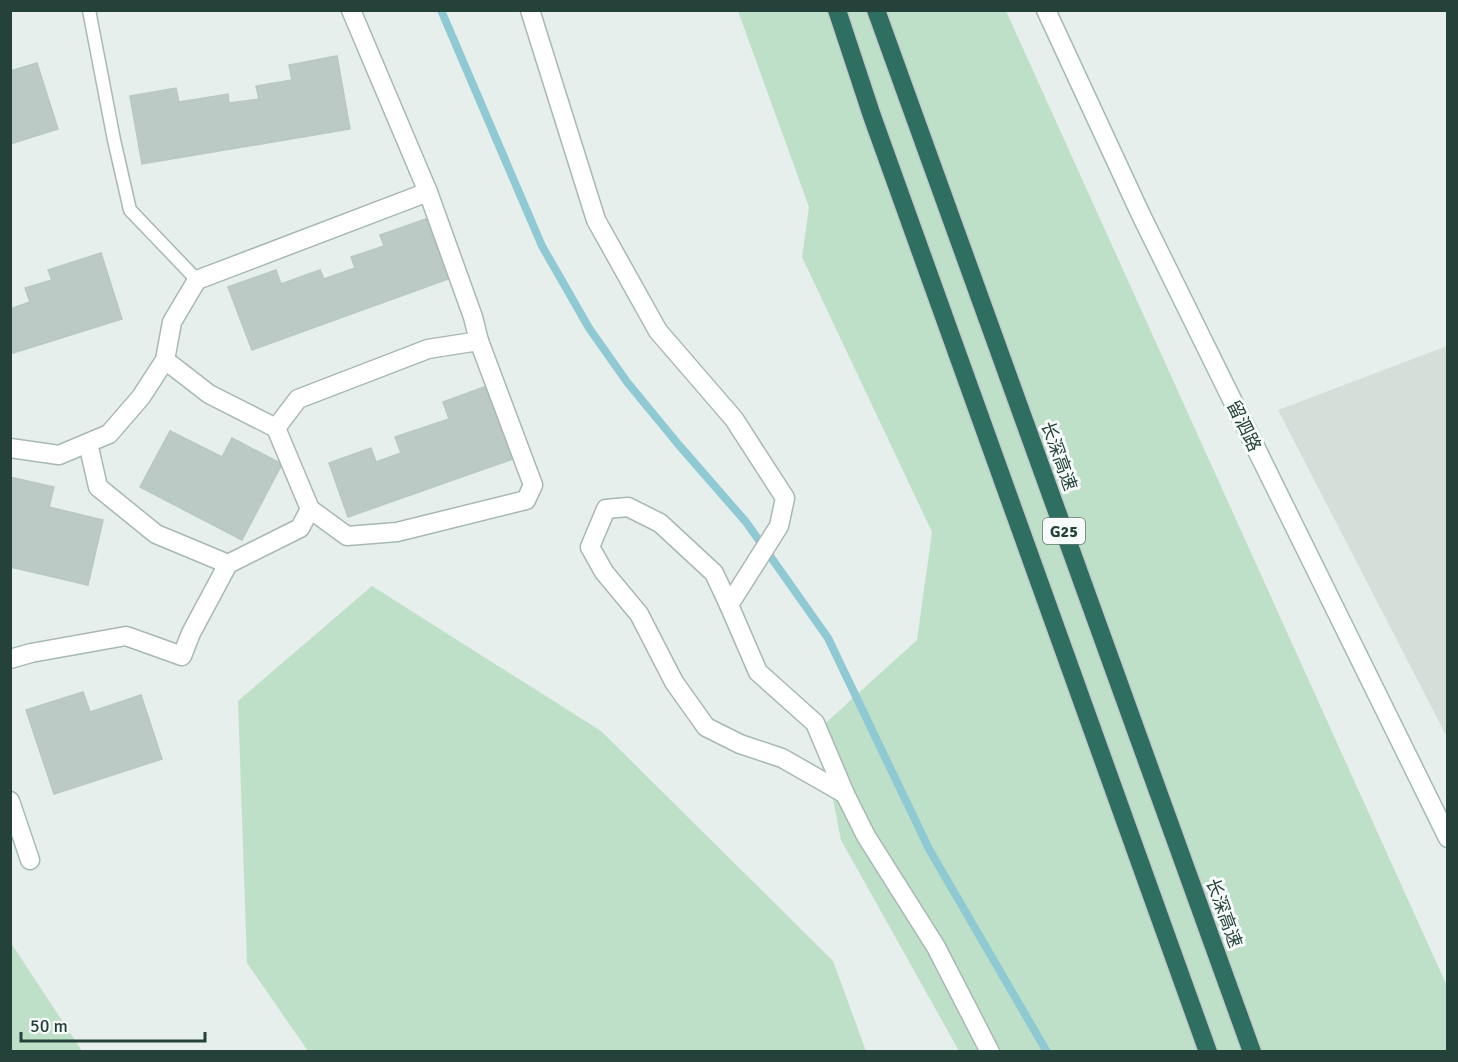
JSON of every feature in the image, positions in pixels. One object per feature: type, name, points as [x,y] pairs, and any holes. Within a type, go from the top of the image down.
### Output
[{"type":"highway","name":"G25","points":[[837,10],[872,116],[1208,1052]]},
{"type":"highway","name":"长深高速","points":[[876,10],[1252,1052]]},
{"type":"street","points":[[165,360],[208,394],[276,428],[309,509],[347,536],[397,532],[526,500],[533,485],[479,341],[473,317],[428,192],[351,10]]},
{"type":"street","points":[[530,10],[596,220],[658,331],[734,419],[785,498],[779,526],[729,605]]},
{"type":"street","name":"留泗路","points":[[1046,10],[1141,215],[1448,838]]},
{"type":"street","points":[[10,448],[59,456],[109,434],[141,397],[165,360],[172,322],[197,280],[428,192]]},
{"type":"street","points":[[276,428],[298,399],[428,349],[479,341]]},
{"type":"street","points":[[88,443],[98,488],[156,534],[228,564]]},
{"type":"street","points":[[845,794],[782,758],[740,744],[706,727],[674,682],[639,614],[604,572],[590,547],[606,509],[628,507],[660,523],[714,573],[758,672],[815,723],[845,794],[866,836],[936,947],[990,1052]]},
{"type":"street","points":[[10,659],[31,653],[126,636],[182,656],[191,633],[228,564],[300,528],[309,509]]},
{"type":"street","points":[[10,801],[30,860]]},
{"type":"lane","points":[[89,10],[114,141],[130,210],[197,280]]},
{"type":"shaded area","points":[[1447,346],[1447,737],[1278,410]]},
{"type":"green space","points":[[738,11],[1006,11],[1447,986],[1447,1051],[959,1051],[841,840],[819,729],[917,640],[932,532],[802,257],[809,207]]},
{"type":"green space","points":[[372,586],[601,731],[833,961],[866,1051],[308,1051],[247,963],[238,701]]},
{"type":"green space","points":[[11,943],[82,1051],[11,1051]]},
{"type":"building","points":[[337,56],[350,129],[142,164],[130,96],[176,88],[179,102],[228,94],[229,103],[259,99],[256,86],[292,80],[289,65]]},
{"type":"building","points":[[37,63],[58,129],[10,144],[10,71]]},
{"type":"building","points":[[426,219],[448,279],[252,350],[228,287],[276,270],[281,284],[320,270],[324,279],[355,268],[351,257],[384,246],[380,235]]},
{"type":"building","points":[[101,253],[122,319],[10,354],[10,309],[30,302],[25,288],[52,280],[48,270]]},
{"type":"building","points":[[487,386],[513,459],[348,517],[329,463],[371,448],[376,462],[401,453],[395,437],[449,419],[443,402]]},
{"type":"building","points":[[170,431],[222,457],[232,438],[282,464],[242,540],[140,487]]},
{"type":"building","points":[[10,477],[54,487],[49,507],[103,520],[88,585],[10,567]]},
{"type":"building","points":[[83,692],[90,712],[141,695],[162,759],[54,794],[26,710]]},
{"type":"waterway","points":[[441,10],[542,246],[589,328],[627,382],[746,522],[828,638],[929,849],[1047,1052]]}]
